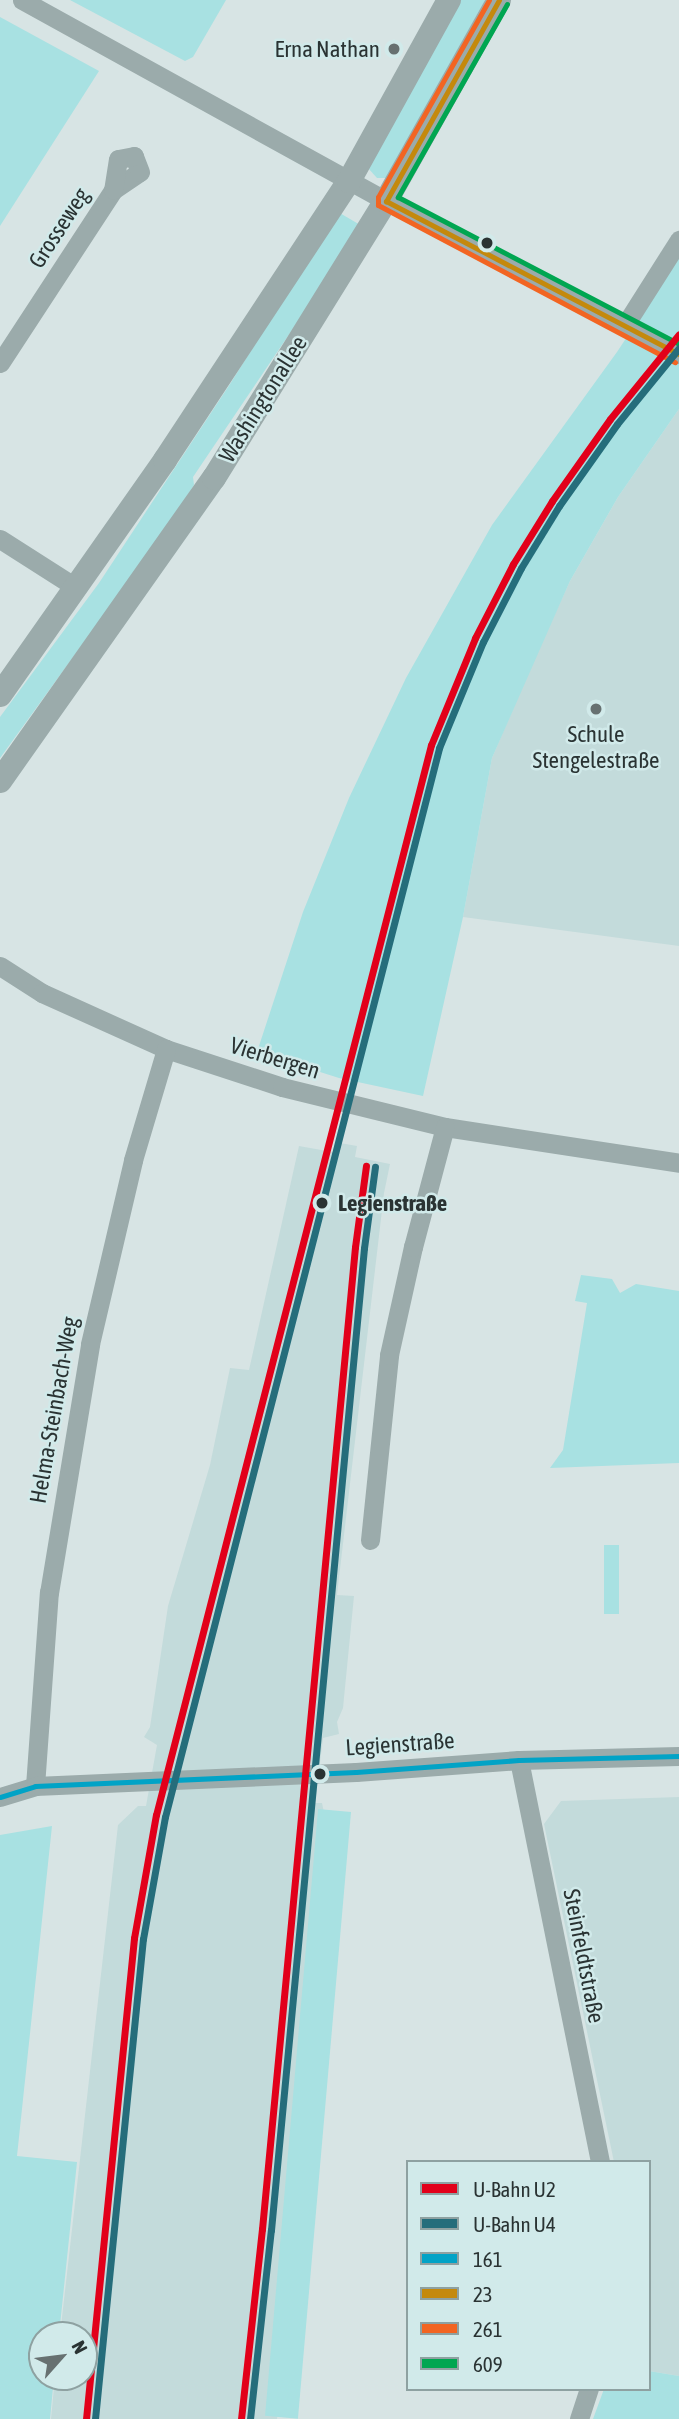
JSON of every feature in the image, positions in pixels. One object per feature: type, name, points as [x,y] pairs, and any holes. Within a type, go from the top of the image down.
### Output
[{"type":"street","points":[[22,0],[386,201],[625,324],[679,355]]},
{"type":"street","name":"Washingtonallee","points":[[0,695],[165,460],[349,181],[449,0]]},
{"type":"street","name":"Washingtonallee","points":[[0,781],[214,478],[386,201],[499,0]]},
{"type":"street","name":"Grosseweg","points":[[0,361],[113,190]]},
{"type":"street","points":[[625,324],[679,240]]},
{"type":"street","points":[[0,539],[77,588]]},
{"type":"street","name":"Vierbergen","points":[[0,966],[42,993],[166,1049],[282,1087],[445,1127],[679,1163]]},
{"type":"street","name":"Helma-Steinbach-Weg","points":[[35,1786],[49,1593],[90,1343],[133,1160],[166,1049]]},
{"type":"street","points":[[370,1540],[389,1355],[413,1247],[445,1127]]},
{"type":"street","name":"Legienstraße","points":[[0,1797],[35,1786],[328,1774],[519,1760],[679,1756]]},
{"type":"street","name":"Steinfeldtstraße","points":[[519,1760],[600,2160]]},
{"type":"street","points":[[579,2419],[588,2391]]},
{"type":"shaded area","points":[[70,0],[226,0],[193,57],[185,61]]},
{"type":"shaded area","points":[[455,0],[485,0],[387,178],[377,178],[368,168]]},
{"type":"shaded area","points":[[0,17],[99,71],[0,226]]},
{"type":"shaded area","points":[[338,212],[362,226],[193,477],[194,485],[168,526],[0,758],[0,717],[99,583],[230,384]]},
{"type":"shaded area","points":[[679,258],[679,409],[618,497],[570,581],[492,758],[463,917],[423,1096],[339,1078],[257,1052],[303,912],[349,798],[406,678],[492,525],[617,352]]},
{"type":"shaded area","name":"Schule Stengelestraße","points":[[679,409],[679,946],[463,917],[492,758],[570,581],[618,497]]},
{"type":"shaded area","points":[[340,1143],[357,1146],[355,1157],[390,1164],[384,1193],[337,1595],[354,1596],[343,1708],[337,1722],[339,1734],[323,1738],[315,1803],[322,1803],[334,1861],[277,2419],[51,2419],[54,2391],[98,2391],[98,2321],[62,2321],[118,1825],[138,1806],[146,1806],[157,1745],[144,1737],[150,1727],[168,1606],[210,1465],[230,1368],[249,1370],[299,1146],[338,1153]]},
{"type":"shaded area","points":[[581,1275],[612,1279],[620,1293],[636,1284],[679,1291],[679,1463],[550,1468],[563,1450],[587,1303],[575,1301]]},
{"type":"shaded area","points":[[604,1545],[619,1545],[619,1614],[604,1614]]},
{"type":"shaded area","points":[[679,1797],[679,2376],[651,2371],[651,2160],[614,2160],[544,1824],[561,1801]]},
{"type":"shaded area","points":[[318,1809],[351,1812],[298,2419],[265,2416]]},
{"type":"shaded area","points":[[52,1826],[17,2156],[77,2162],[60,2321],[28,2321],[28,2391],[53,2391],[50,2419],[0,2419],[0,1835]]},
{"type":"shaded area","points":[[651,2371],[679,2376],[679,2419],[593,2419],[603,2391],[651,2391]]},
{"type":"metro line","name":"U2","points":[[86,2419],[134,1938],[156,1815],[431,745],[475,638],[513,564],[552,501],[610,419],[679,334]]},
{"type":"metro line","name":"U4","points":[[95,2419],[143,1939],[165,1817],[439,748],[483,642],[521,568],[559,506],[617,424],[679,348]]},
{"type":"metro line","name":"U2","points":[[241,2419],[262,2229],[355,1247],[366,1166]]},
{"type":"metro line","name":"U4","points":[[250,2419],[271,2230],[364,1248],[375,1167]]},
{"type":"transit line","name":"261","points":[[489,0],[378,197],[378,205],[675,362]]},
{"type":"transit line","name":"23","points":[[499,0],[386,201],[679,354]]},
{"type":"transit line","name":"609","points":[[507,4],[398,197],[679,344]]},
{"type":"transit line","name":"161","points":[[0,1797],[35,1786],[356,1772],[519,1760],[679,1756]]},
{"type":"place","name":"Erna Nathan","points":[[394,49]]},
{"type":"place","name":"Schule Stengelestraße","points":[[596,709]]},
{"type":"place","name":"Legienstraße","points":[[322,1203]]}]
